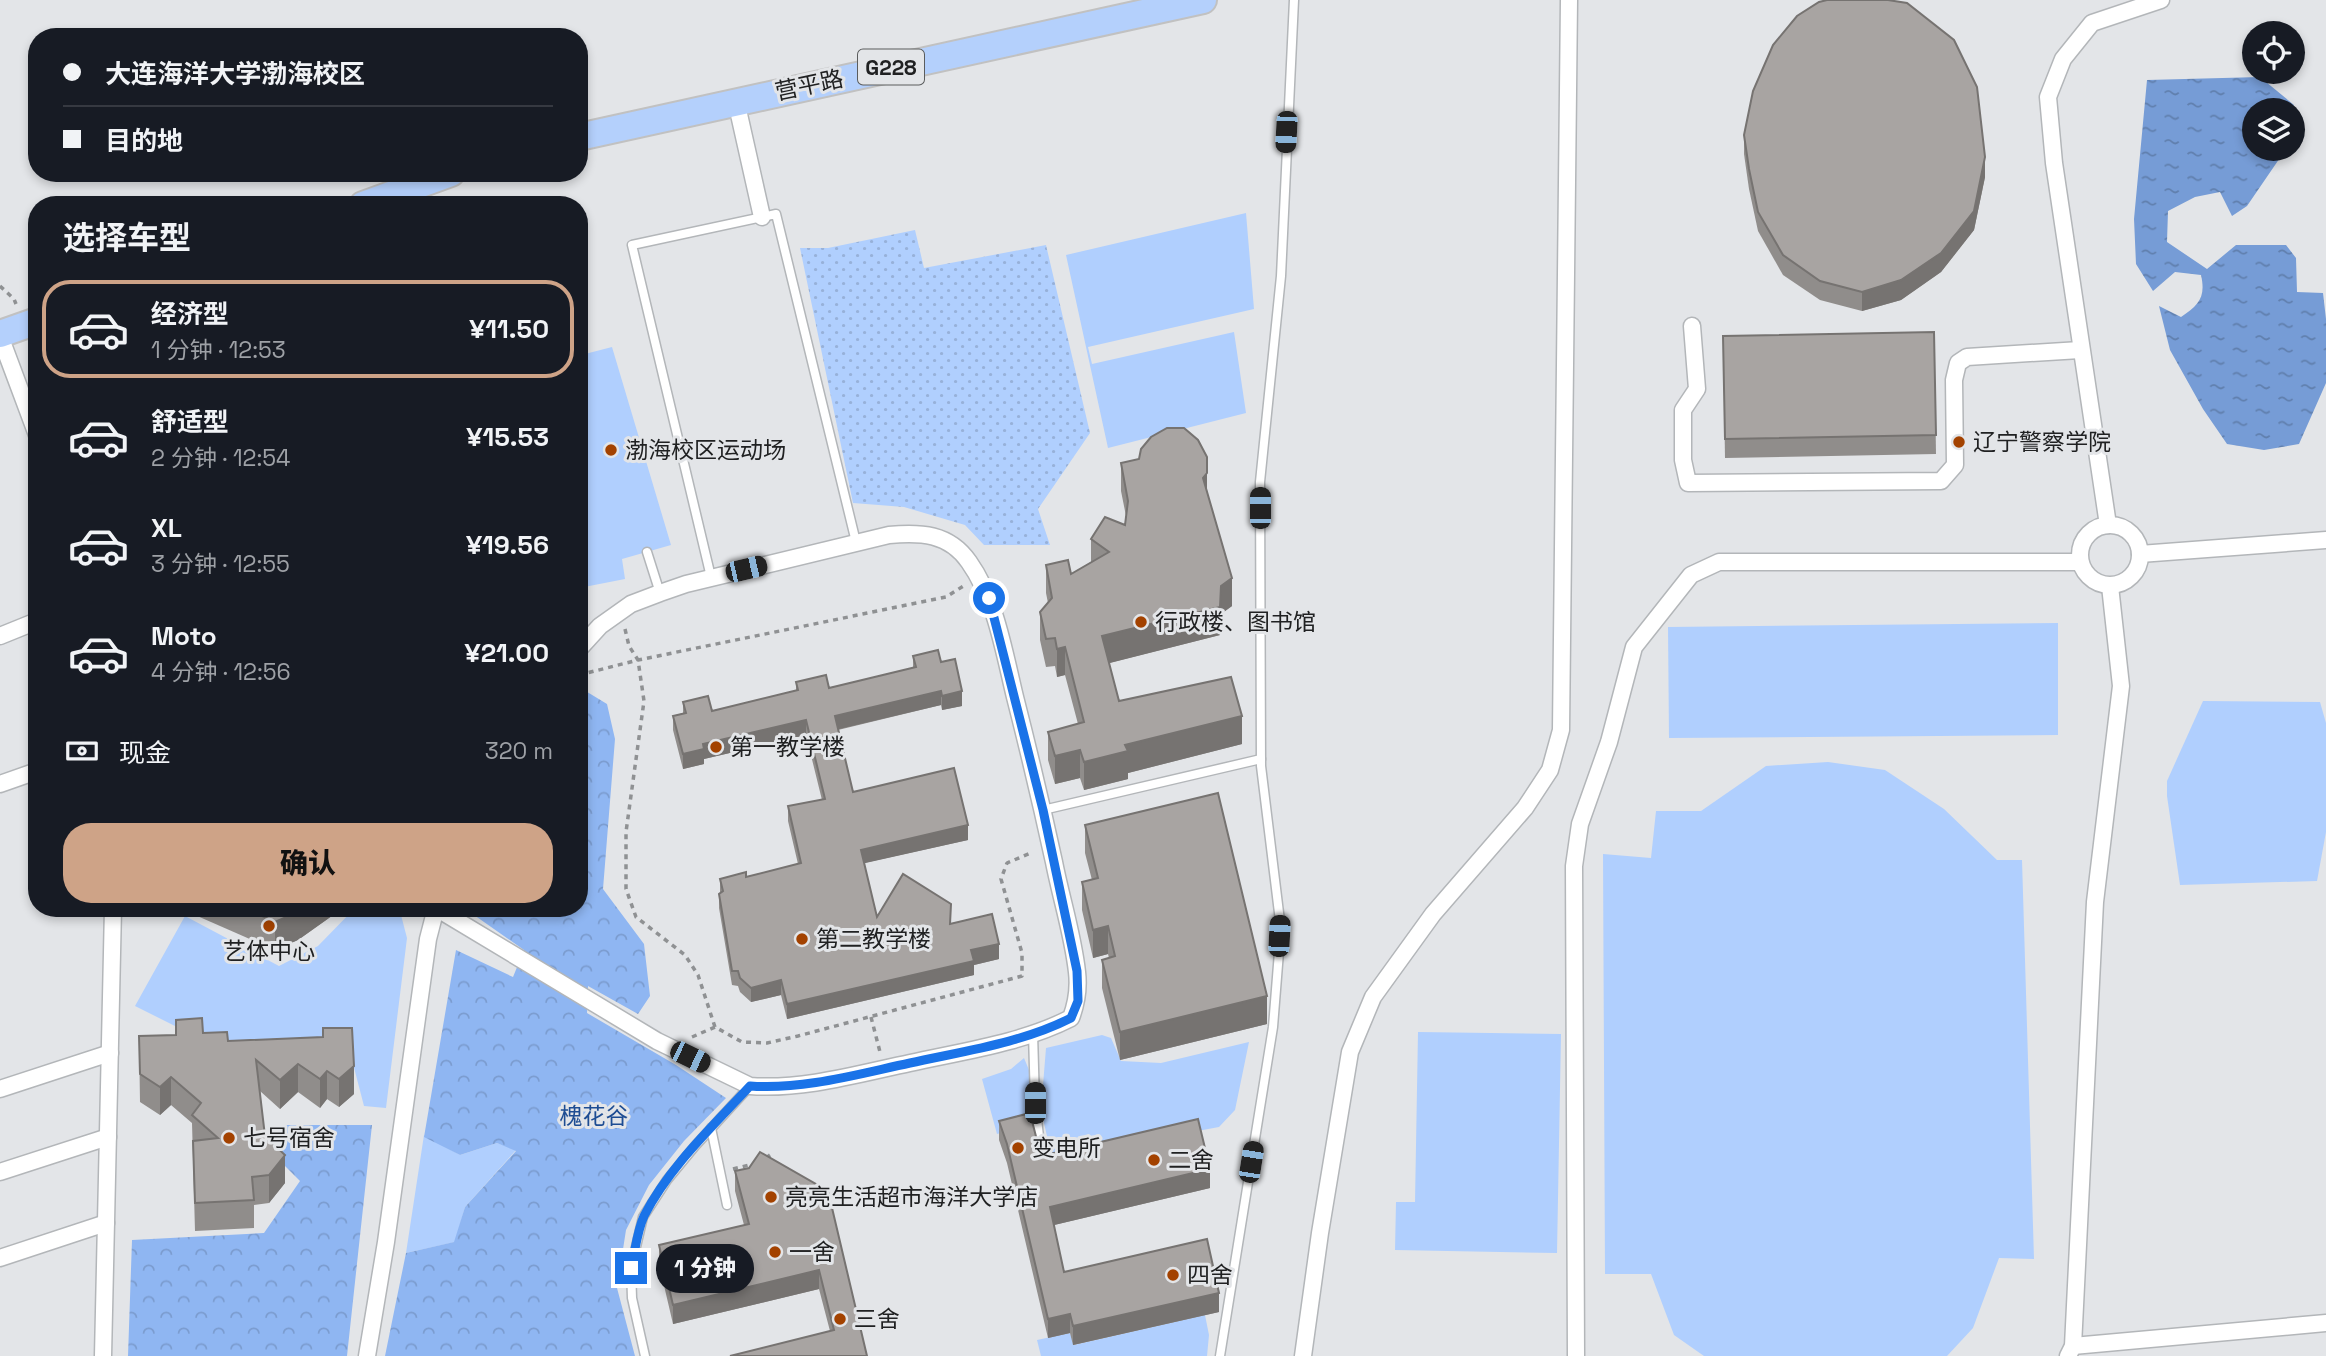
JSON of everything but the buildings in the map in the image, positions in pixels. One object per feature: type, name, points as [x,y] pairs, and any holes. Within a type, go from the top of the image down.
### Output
[{"type":"highway","name":"营平路","points":[[588,135],[1203,0]]},
{"type":"highway","points":[[388,196],[426,182]]},
{"type":"highway","points":[[0,335],[28,324]]},
{"type":"street","points":[[1303,1356],[1350,1052],[1373,997],[1433,914],[1525,808],[1550,771],[1561,730],[1569,0]]},
{"type":"street","points":[[2108,525],[2080,350],[2054,163],[2048,97],[2063,59],[2092,23],[2161,0]]},
{"type":"street","points":[[736,101],[762,217]]},
{"type":"street","points":[[1692,326],[1697,390],[1683,410],[1683,460],[1688,483],[1941,481],[1955,465],[1954,380],[1958,363],[1968,357],[2080,350]]},
{"type":"street","points":[[0,335],[28,411]]},
{"type":"street","points":[[2108,525],[2118,526],[2133,536],[2140,554],[2135,572],[2120,584],[2110,586],[2091,579],[2080,562],[2079,551],[2089,533],[2108,525]]},
{"type":"street","points":[[451,917],[657,1041],[750,1086],[827,1081],[989,1046],[1052,1028],[1071,1018],[1078,1001],[1077,971],[1043,810],[989,598],[968,561],[955,547],[938,536],[914,532],[856,542],[711,578],[631,604],[600,626],[588,639]]},
{"type":"street","points":[[2140,554],[2326,540]]},
{"type":"street","points":[[1576,1356],[1574,866],[1580,824],[1609,743],[1634,647],[1690,575],[1718,562],[2080,562]]},
{"type":"street","points":[[2110,586],[2120,686],[2095,902],[2071,1351],[2326,1322]]},
{"type":"street","points":[[0,636],[28,625]]},
{"type":"street","points":[[0,784],[28,774]]},
{"type":"street","points":[[103,1356],[113,917]]},
{"type":"street","points":[[367,1356],[388,1228],[428,939],[434,917]]},
{"type":"street","points":[[0,1089],[110,1053]]},
{"type":"street","points":[[0,1172],[108,1137]]},
{"type":"street","points":[[0,1258],[106,1223]]},
{"type":"lane","points":[[1220,1356],[1272,1027],[1279,952],[1280,921],[1261,759],[1260,482],[1281,276],[1294,0]]},
{"type":"lane","points":[[711,578],[632,245],[776,214],[856,542]]},
{"type":"lane","points":[[647,552],[660,593]]},
{"type":"lane","points":[[1043,810],[1261,759]]},
{"type":"lane","points":[[1033,1033],[1035,1103],[1041,1153]]},
{"type":"lane","points":[[645,1356],[632,1298],[631,1268],[643,1217],[667,1180],[750,1086]]},
{"type":"lane","points":[[711,1128],[727,1205]]},
{"type":"path","points":[[588,673],[946,597],[977,576]]},
{"type":"path","points":[[631,604],[624,626],[629,646],[638,660],[644,701],[626,832],[626,889],[636,917],[684,955],[698,975],[715,1027],[742,1042],[767,1044],[1022,976],[1022,953],[1001,879],[1007,863],[1051,847]]},
{"type":"path","points":[[871,1017],[884,1068]]},
{"type":"path","points":[[721,1172],[756,1164],[774,1152]]},
{"type":"shaded area","points":[[1246,213],[1254,309],[1088,347],[1092,364],[1234,332],[1246,413],[1108,448],[1066,255]]},
{"type":"shaded area","points":[[915,230],[924,268],[1046,245],[1090,433],[1038,509],[1050,545],[984,545],[965,525],[904,507],[853,503],[800,248],[828,248]]},
{"type":"shaded area","name":"渤海校区运动场","points":[[612,347],[671,545],[622,559],[625,579],[588,586],[588,353]]},
{"type":"shaded area","points":[[2058,623],[2058,735],[1669,738],[1668,627]]},
{"type":"shaded area","points":[[2203,701],[2320,702],[2326,723],[2326,832],[2317,881],[2180,885],[2167,781]]},
{"type":"shaded area","points":[[1828,762],[1885,770],[1944,809],[1997,860],[2022,860],[2034,1259],[1999,1258],[1973,1328],[1947,1356],[1704,1356],[1674,1335],[1651,1274],[1605,1274],[1603,854],[1651,858],[1656,811],[1701,811],[1766,766]]},
{"type":"shaded area","points":[[184,917],[279,966],[318,946],[346,917],[402,917],[407,938],[386,1108],[364,1106],[351,1056],[245,1061],[135,1006]]},
{"type":"shaded area","points":[[1418,1032],[1561,1034],[1557,1253],[1395,1250],[1396,1202],[1415,1202]]},
{"type":"shaded area","points":[[1102,1035],[1111,1038],[1121,1061],[1161,1063],[1249,1042],[1235,1110],[1219,1127],[1052,1158],[1041,1110],[1046,1048]]},
{"type":"shaded area","points":[[1024,1058],[1029,1070],[1030,1125],[997,1134],[982,1079],[1011,1069]]},
{"type":"shaded area","points":[[424,1135],[460,1155],[497,1143],[516,1150],[465,1207],[455,1242],[406,1253]]},
{"type":"shaded area","points":[[1205,1315],[1209,1335],[1207,1356],[1041,1356],[1037,1340],[1070,1333],[1074,1345]]},
{"type":"green space","name":"槐花谷","points":[[588,692],[607,704],[615,739],[603,889],[644,944],[650,996],[638,1014],[588,986],[587,1013],[726,1098],[684,1141],[649,1185],[626,1230],[617,1288],[635,1356],[385,1356],[406,1253],[454,1242],[465,1207],[516,1151],[497,1143],[460,1155],[424,1137],[456,950],[513,977],[524,950],[477,917],[588,917]]},
{"type":"green space","points":[[276,1125],[372,1125],[347,1356],[128,1356],[132,1240],[264,1233],[300,1181],[279,1160]]},
{"type":"water","points":[[2242,77],[2242,84],[2268,84],[2286,98],[2242,98],[2242,161],[2278,161],[2247,206],[2232,216],[2220,192],[2195,197],[2168,211],[2167,242],[2207,269],[2236,245],[2286,245],[2296,258],[2297,292],[2323,293],[2326,319],[2326,383],[2299,444],[2264,450],[2227,444],[2203,409],[2170,350],[2159,306],[2181,317],[2197,304],[2203,289],[2201,275],[2175,272],[2153,291],[2136,264],[2134,219],[2147,80]]},
{"type":"place","name":"辽宁警察学院","points":[[1959,442]]},
{"type":"place","name":"渤海校区运动场","points":[[611,450]]},
{"type":"place","name":"行政楼、图书馆","points":[[1141,622]]},
{"type":"place","name":"第一教学楼","points":[[716,747]]},
{"type":"place","name":"艺体中心","points":[[269,926]]},
{"type":"place","name":"第二教学楼","points":[[802,939]]},
{"type":"place","name":"七号宿舍","points":[[229,1138]]},
{"type":"place","name":"变电所","points":[[1018,1148]]},
{"type":"place","name":"二舍","points":[[1154,1160]]},
{"type":"place","name":"亮亮生活超市海洋大学店","points":[[771,1197]]},
{"type":"place","name":"一舍","points":[[775,1252]]},
{"type":"place","name":"四舍","points":[[1173,1275]]},
{"type":"place","name":"三舍","points":[[840,1319]]},
{"type":"route","points":[[631,1268],[643,1217],[667,1180],[750,1086],[827,1081],[989,1046],[1052,1028],[1071,1018],[1078,1001],[1077,971],[1043,810],[989,598]]}]
